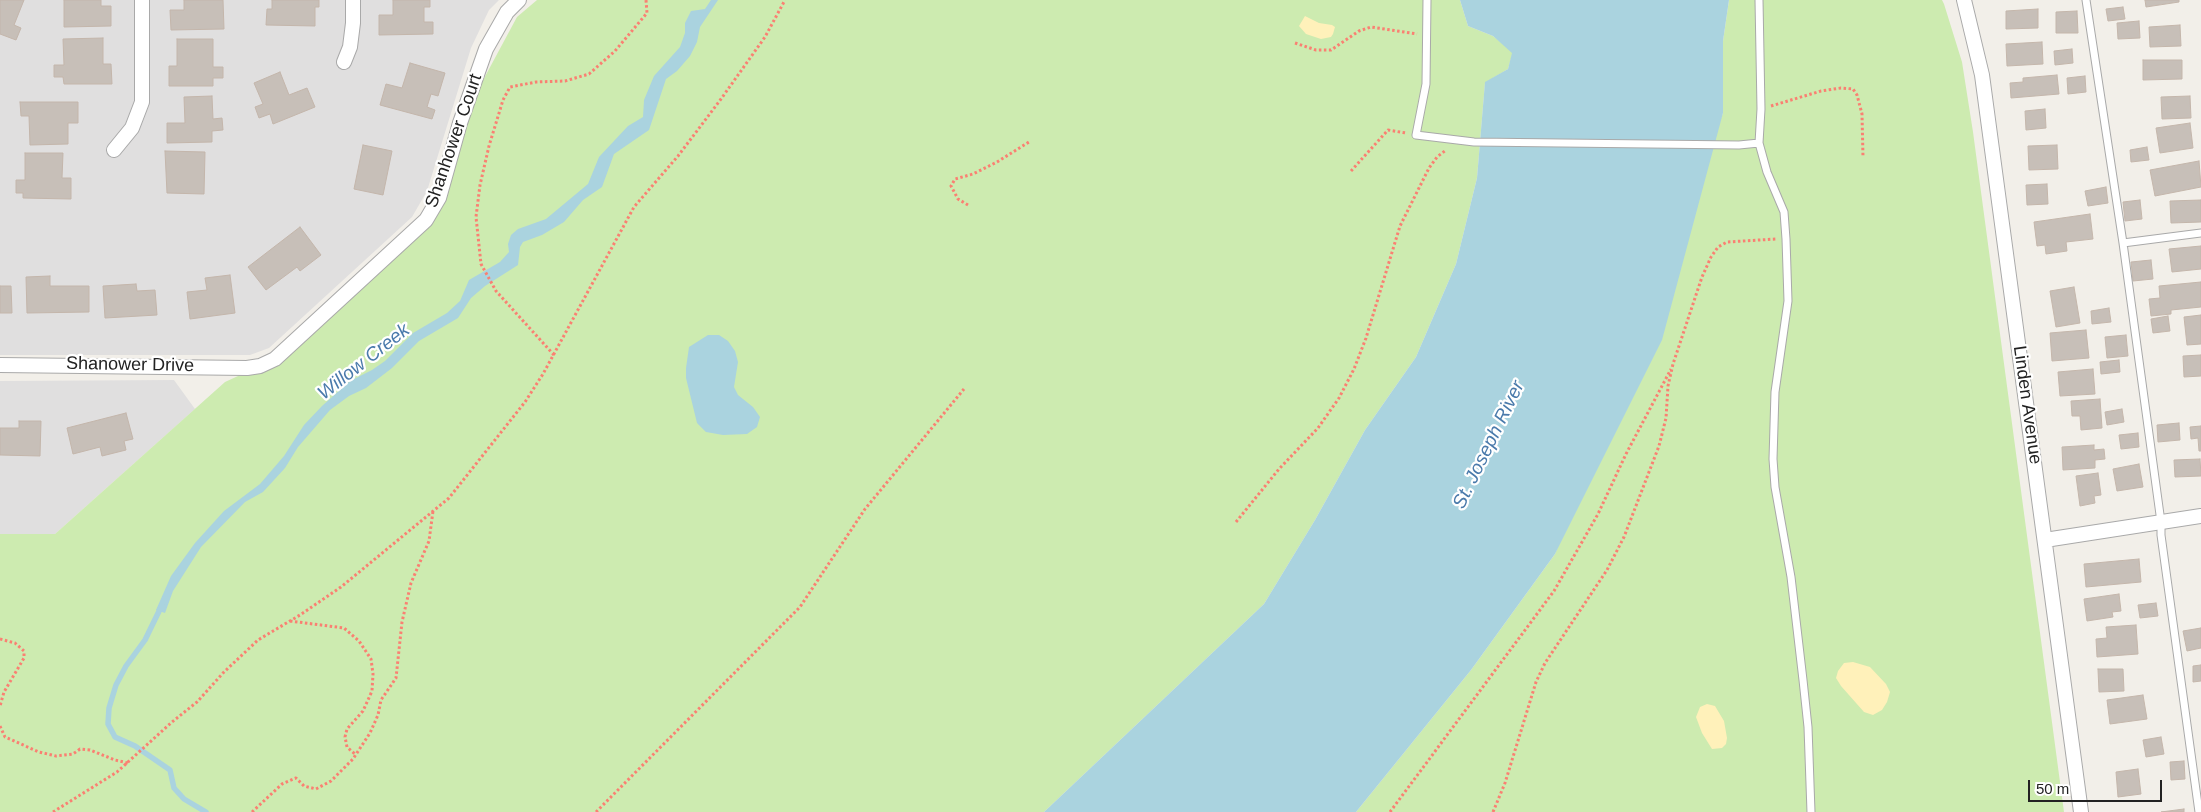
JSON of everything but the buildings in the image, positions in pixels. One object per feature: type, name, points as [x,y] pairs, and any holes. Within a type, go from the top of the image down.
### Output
[{"type":"street","points":[[114,150],[132,128],[142,102],[142,0]]},
{"type":"street","points":[[344,62],[350,47],[353,0]]},
{"type":"street","name":"Shanhower Court","points":[[260,366],[275,360],[426,220],[438,198],[460,123],[486,49],[507,12],[519,0]]},
{"type":"street","name":"Linden Avenue","points":[[1964,0],[1982,75],[2081,812]]},
{"type":"street","name":"Shanower Drive","points":[[0,365],[247,368],[260,366]]},
{"type":"street","points":[[2045,540],[2201,516]]},
{"type":"lane","points":[[1427,0],[1426,84],[1416,135],[1474,142],[1738,145],[1759,143]]},
{"type":"lane","points":[[1759,0],[1761,109],[1759,143],[1767,172],[1784,212],[1788,301],[1775,392],[1773,459],[1792,577],[1808,727],[1810,812]]},
{"type":"lane","points":[[2086,0],[2123,243],[2161,522],[2162,545],[2199,794],[2199,812]]},
{"type":"lane","points":[[2123,243],[2201,233]]},
{"type":"path","points":[[554,355],[496,291],[481,264],[476,217],[488,146],[503,100],[510,87],[536,82],[565,81],[589,74],[615,51],[647,13],[646,0]]},
{"type":"path","points":[[53,812],[117,772],[197,702],[224,672],[258,640],[341,587],[449,498],[525,402],[554,355],[634,207],[678,156],[721,99],[765,37],[785,0]]},
{"type":"path","points":[[1295,43],[1316,50],[1331,50],[1359,31],[1372,27],[1428,35]]},
{"type":"path","points":[[1761,109],[1821,91],[1841,88],[1853,89],[1857,95],[1862,114],[1863,156]]},
{"type":"path","points":[[1351,171],[1388,130],[1416,135]]},
{"type":"path","points":[[1236,522],[1280,468],[1318,428],[1339,398],[1354,369],[1366,338],[1400,226],[1437,157],[1458,140]]},
{"type":"path","points":[[968,205],[958,199],[951,186],[955,179],[973,174],[1029,142]]},
{"type":"path","points":[[1493,812],[1505,783],[1536,682],[1545,663],[1608,570],[1624,537],[1664,428],[1668,386],[1673,364],[1702,277],[1711,256],[1718,247],[1727,242],[1786,239]]},
{"type":"path","points":[[1390,812],[1554,591],[1598,514],[1626,454],[1673,364]]},
{"type":"path","points":[[596,812],[800,606],[865,509],[964,389]]},
{"type":"path","points":[[252,812],[282,784],[296,778],[304,786],[316,789],[344,769],[356,755],[378,715],[382,700],[396,678],[402,622],[411,582],[429,541],[433,511]]},
{"type":"path","points":[[290,621],[344,628],[359,641],[371,659],[373,674],[372,691],[363,711],[348,729],[345,737],[347,747],[356,755]]},
{"type":"path","points":[[0,638],[15,643],[24,651],[24,658],[4,692],[0,706]]},
{"type":"path","points":[[0,726],[5,737],[39,752],[56,756],[73,754],[80,749],[90,750],[128,763]]},
{"type":"shaded area","points":[[0,0],[499,0],[489,10],[471,48],[427,191],[412,217],[269,348],[250,355],[0,355]]},
{"type":"shaded area","points":[[174,380],[195,409],[55,534],[0,534],[0,381]]},
{"type":"green space","points":[[537,0],[1460,0],[1468,26],[1493,36],[1513,52],[1508,69],[1485,83],[1477,178],[1456,264],[1416,357],[1365,430],[1315,520],[1264,604],[1044,812],[0,812],[0,534],[55,534],[225,382],[275,359],[439,198],[460,123],[517,17]]},
{"type":"green space","points":[[1729,0],[1942,0],[1944,4],[1962,62],[1973,132],[2064,812],[1356,812],[1471,670],[1555,554],[1723,113],[1723,41]]},
{"type":"sand","points":[[1305,16],[1319,23],[1335,27],[1331,37],[1321,39],[1306,34],[1299,26]]},
{"type":"sand","points":[[1853,662],[1870,667],[1886,684],[1890,692],[1882,710],[1873,715],[1864,712],[1836,678],[1838,671],[1844,663]]},
{"type":"sand","points":[[1707,704],[1715,706],[1724,721],[1727,738],[1726,744],[1722,748],[1712,749],[1702,733],[1696,717],[1700,707]]},
{"type":"water","points":[[711,0],[718,0],[700,27],[697,42],[690,56],[677,71],[666,79],[649,130],[614,154],[602,187],[583,200],[564,222],[542,235],[523,242],[520,247],[518,265],[485,286],[471,298],[458,318],[419,341],[392,368],[366,388],[349,396],[330,410],[298,447],[285,468],[263,492],[245,502],[201,547],[173,591],[165,613],[156,610],[171,576],[195,543],[224,511],[260,484],[284,456],[304,425],[322,406],[350,381],[385,361],[413,333],[447,313],[460,301],[469,280],[500,262],[509,252],[508,244],[511,235],[518,229],[546,219],[588,184],[599,157],[628,126],[643,117],[644,100],[654,76],[680,47],[685,33],[685,23],[691,11],[705,9]]},
{"type":"water","name":"St. Joseph River","points":[[1460,0],[1729,0],[1723,41],[1723,113],[1662,340],[1555,554],[1471,670],[1356,812],[1044,812],[1264,604],[1315,520],[1365,430],[1416,357],[1456,264],[1477,178],[1485,82],[1508,69],[1512,53],[1493,36],[1468,26]]},
{"type":"water","points":[[708,335],[719,335],[728,341],[735,351],[738,362],[734,387],[738,395],[753,407],[760,417],[757,427],[747,434],[723,435],[706,432],[697,423],[686,378],[686,368],[689,347]]},
{"type":"waterway","name":"Willow Creek","points":[[162,605],[145,640],[126,666],[116,685],[109,708],[108,724],[115,737],[135,746],[170,770],[174,788],[184,799],[206,812]]}]
